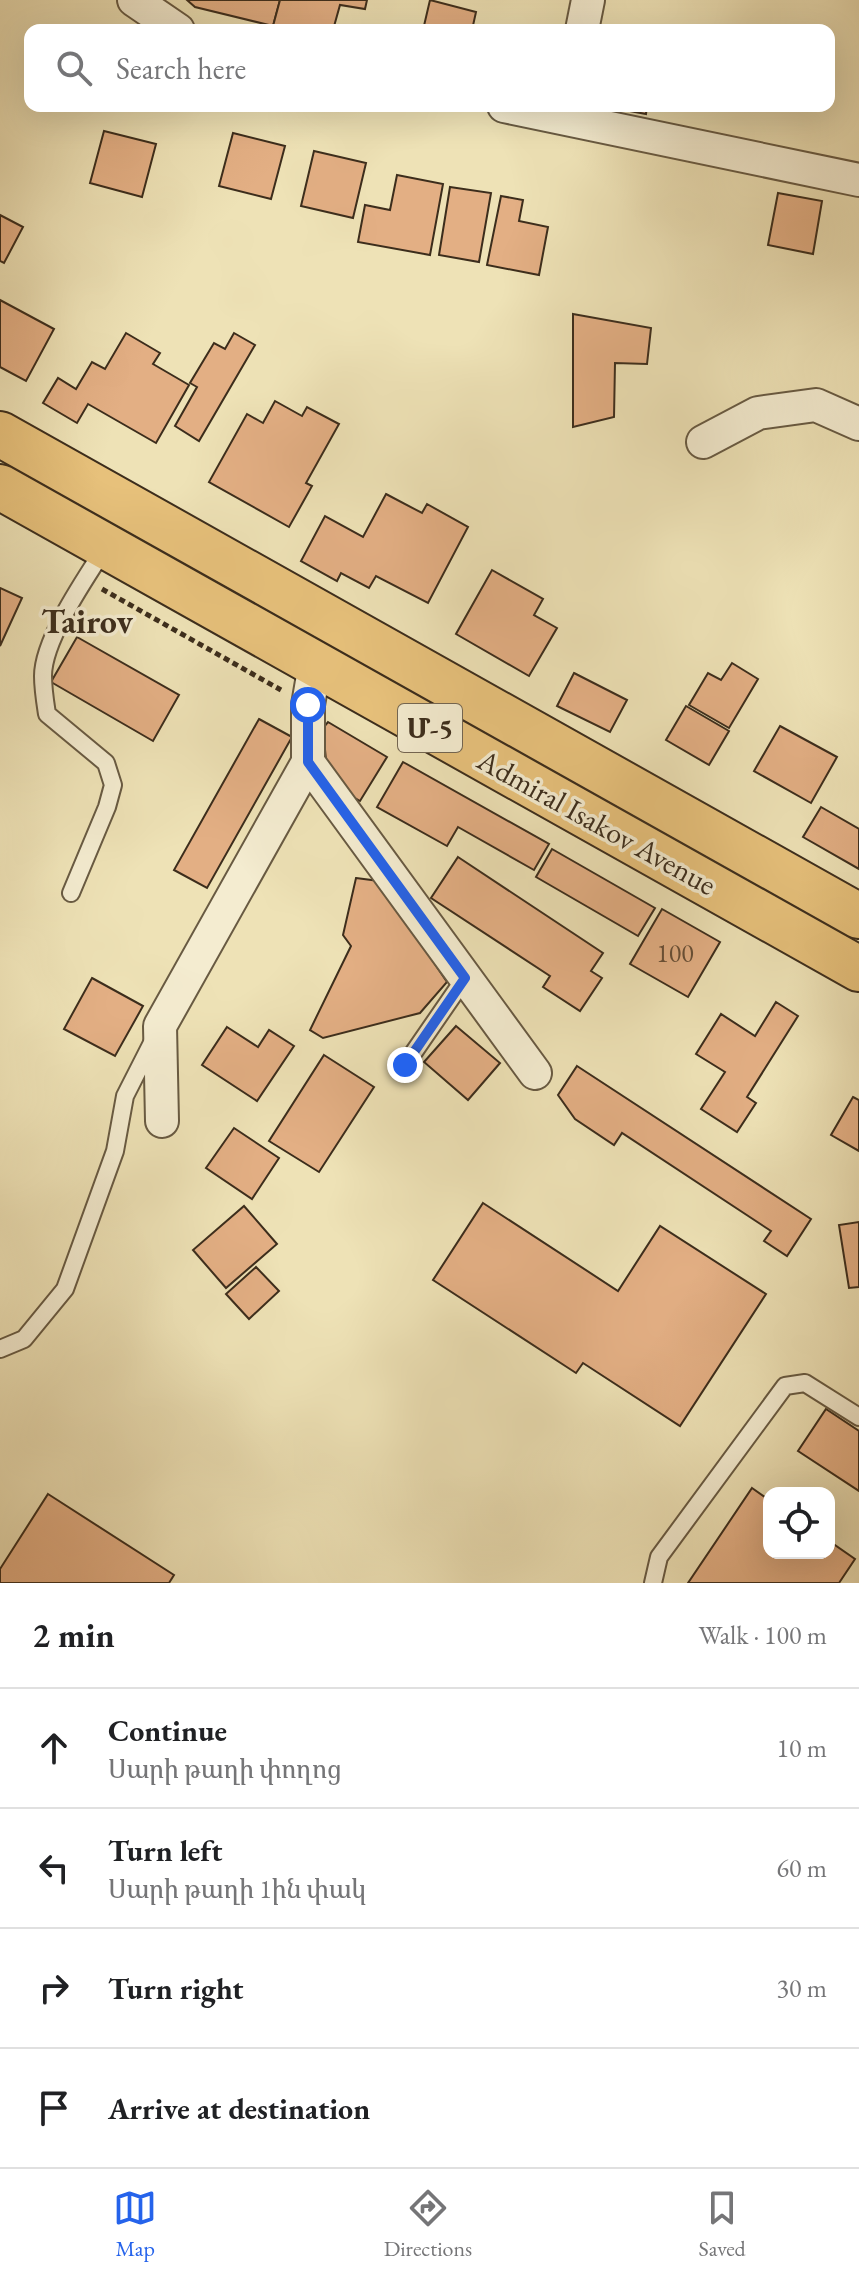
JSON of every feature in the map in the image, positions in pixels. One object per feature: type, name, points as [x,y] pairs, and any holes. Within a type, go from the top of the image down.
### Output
[{"type":"highway","name":"Admiral Isakov Avenue","points":[[0,434],[859,916]]},
{"type":"highway","name":"Admiral Isakov Avenue","points":[[0,487],[859,969]]},
{"type":"street","points":[[134,0],[169,24]]},
{"type":"street","points":[[583,24],[588,0]]},
{"type":"street","points":[[568,113],[859,180]]},
{"type":"street","points":[[703,442],[758,413],[816,405],[859,424]]},
{"type":"street","points":[[162,1121],[160,1026],[308,762],[308,705],[315,664]]},
{"type":"street","points":[[308,762],[535,1073]]},
{"type":"lane","points":[[71,893],[113,785],[106,763],[47,714],[43,675],[48,649],[84,579],[106,547]]},
{"type":"lane","points":[[405,1065],[465,978]]},
{"type":"lane","points":[[0,1349],[24,1339],[65,1289],[115,1151],[125,1096],[160,1026]]},
{"type":"lane","points":[[653,1583],[659,1557],[785,1386],[805,1383],[859,1417]]},
{"type":"building","points":[[187,0],[280,0],[274,24],[195,7]]},
{"type":"building","points":[[280,0],[367,0],[365,9],[340,5],[335,24],[274,24]]},
{"type":"building","points":[[430,0],[476,12],[473,24],[424,24]]},
{"type":"building","points":[[104,131],[156,144],[142,197],[90,183]]},
{"type":"building","points":[[233,133],[285,146],[271,199],[219,186]]},
{"type":"building","points":[[314,151],[366,163],[353,218],[301,206]]},
{"type":"building","points":[[397,175],[443,184],[430,255],[358,242],[365,205],[390,210]]},
{"type":"building","points":[[450,187],[491,193],[479,262],[439,255]]},
{"type":"building","points":[[778,193],[822,201],[813,254],[768,245]]},
{"type":"building","points":[[501,196],[523,200],[519,221],[548,227],[539,275],[487,265]]},
{"type":"building","points":[[0,215],[23,227],[4,263],[0,261]]},
{"type":"building","points":[[0,300],[54,329],[26,381],[0,367]]},
{"type":"building","points":[[573,314],[651,328],[647,364],[615,363],[614,417],[573,427]]},
{"type":"building","points":[[126,333],[160,353],[153,364],[189,385],[156,443],[88,404],[77,423],[43,403],[58,378],[76,389],[92,362],[105,369]]},
{"type":"building","points":[[234,333],[255,345],[199,441],[175,426],[197,387],[190,383],[214,343],[225,349]]},
{"type":"building","points":[[275,401],[302,416],[307,407],[339,424],[306,483],[312,486],[289,527],[209,482],[247,414],[263,423]]},
{"type":"building","points":[[386,494],[422,513],[427,504],[468,527],[428,603],[376,576],[369,588],[341,573],[337,581],[301,561],[325,516],[363,537]]},
{"type":"building","points":[[492,570],[543,599],[534,615],[557,628],[529,676],[456,634]]},
{"type":"building","points":[[0,588],[22,598],[0,646]]},
{"type":"building","points":[[77,637],[179,695],[153,741],[51,682]]},
{"type":"building","points":[[732,663],[758,679],[729,728],[689,705],[708,673],[721,680]]},
{"type":"building","points":[[574,673],[627,700],[610,732],[557,706]]},
{"type":"building","points":[[686,706],[729,731],[709,765],[666,740]]},
{"type":"building","points":[[259,719],[292,737],[207,888],[174,870]]},
{"type":"building","points":[[328,722],[387,757],[360,801],[328,782],[323,728]]},
{"type":"building","points":[[780,726],[837,757],[811,803],[754,771]]},
{"type":"building","points":[[403,762],[549,844],[534,870],[458,827],[447,846],[377,807]]},
{"type":"building","points":[[821,807],[859,829],[859,869],[803,837]]},
{"type":"building","points":[[552,849],[655,908],[638,936],[536,877]]},
{"type":"building","points":[[458,857],[603,953],[591,971],[602,978],[580,1011],[543,987],[550,976],[431,898]]},
{"type":"building","points":[[356,878],[379,881],[447,982],[420,1013],[323,1038],[310,1030],[351,946],[343,935]]},
{"type":"building","points":[[662,909],[720,942],[688,997],[630,964]]},
{"type":"building","points":[[92,978],[143,1006],[115,1056],[64,1029]]},
{"type":"building","points":[[776,1002],[798,1016],[747,1097],[756,1103],[737,1132],[701,1109],[725,1072],[696,1054],[721,1014],[755,1036]]},
{"type":"building","points":[[456,1026],[500,1063],[468,1100],[424,1062]]},
{"type":"building","points":[[227,1027],[258,1047],[269,1030],[294,1046],[257,1101],[202,1065]]},
{"type":"building","points":[[324,1055],[374,1087],[319,1172],[269,1141]]},
{"type":"building","points":[[577,1066],[811,1219],[787,1256],[764,1241],[771,1231],[622,1133],[614,1145],[575,1119],[558,1095]]},
{"type":"building","points":[[853,1097],[859,1100],[859,1151],[831,1135]]},
{"type":"building","points":[[234,1128],[279,1158],[252,1199],[206,1168]]},
{"type":"building","points":[[483,1203],[618,1291],[660,1226],[766,1294],[680,1426],[583,1363],[576,1373],[433,1280]]},
{"type":"building","points":[[244,1206],[277,1244],[226,1288],[193,1250]]},
{"type":"building","points":[[859,1222],[859,1287],[849,1288],[839,1225]]},
{"type":"building","points":[[256,1267],[279,1291],[249,1319],[226,1294]]},
{"type":"building","points":[[826,1409],[859,1431],[859,1491],[798,1451]]},
{"type":"building","points":[[752,1488],[763,1496],[763,1559],[835,1559],[835,1545],[855,1559],[839,1583],[688,1583]]},
{"type":"building","points":[[48,1494],[174,1575],[169,1583],[0,1583],[0,1569]]},
{"type":"district","name":"Tairov","points":[[87,621]]},
{"type":"route","points":[[308,705],[308,762],[465,978],[405,1065]]}]
